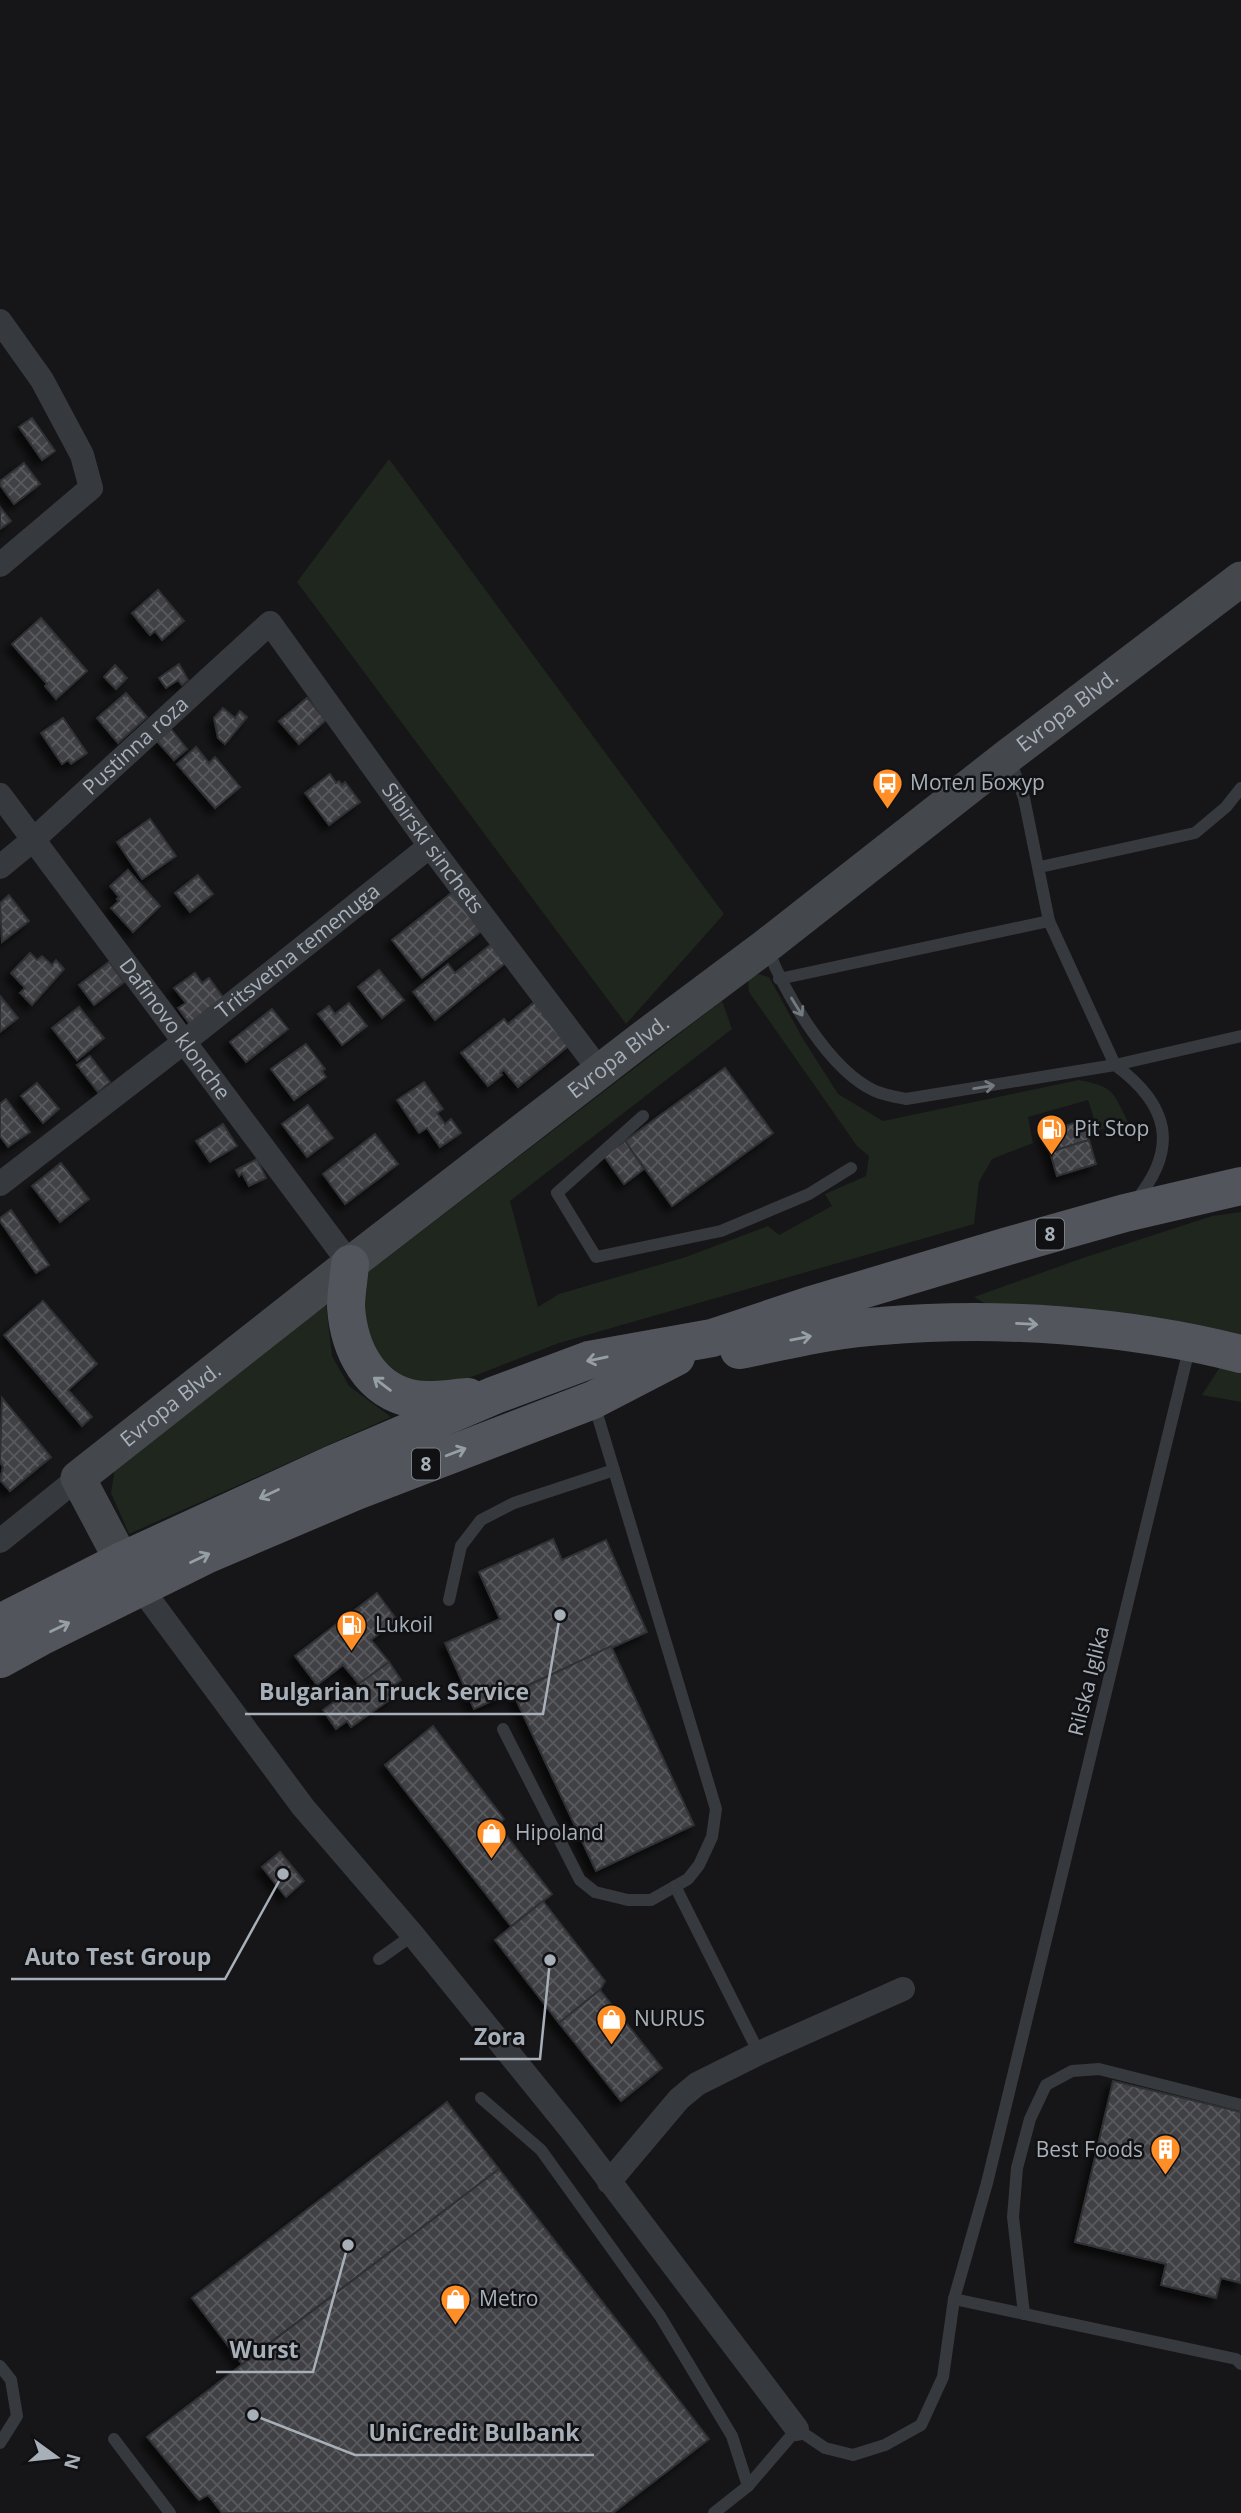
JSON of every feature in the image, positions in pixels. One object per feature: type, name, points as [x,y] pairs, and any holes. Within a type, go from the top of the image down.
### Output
[{"type":"main road","name":"8","points":[[0,1658],[131,1574],[331,1465],[495,1395],[589,1360],[712,1338],[903,1277],[1125,1213],[1241,1186]]},
{"type":"main road","points":[[350,1264],[346,1308],[354,1345],[367,1373],[388,1391],[416,1400],[495,1395]]},
{"type":"main road","points":[[661,1364],[848,1330],[970,1321],[1062,1326],[1191,1341],[1241,1354]]},
{"type":"main road","name":"8","points":[[0,1623],[131,1574],[208,1554],[356,1491],[593,1400],[712,1338]]},
{"type":"street","points":[[0,321],[41,380],[82,455],[91,488],[0,565]]},
{"type":"street","name":"Evropa Blvd.","points":[[4,1531],[78,1478],[350,1264],[1241,579]]},
{"type":"street","name":"Pustinna roza","points":[[0,867],[34,839],[270,622]]},
{"type":"street","name":"Sibirski sinchets","points":[[270,622],[430,846],[600,1071]]},
{"type":"street","name":"Dafinovo klonche","points":[[0,795],[350,1264]]},
{"type":"street","name":"Tritsvetna temenuga","points":[[0,1184],[430,846]]},
{"type":"street","points":[[78,1478],[131,1574],[303,1807],[413,1935],[570,2130],[797,2429]]},
{"type":"street","points":[[609,2182],[679,2099],[697,2084],[759,2053],[903,1989]]},
{"type":"lane","points":[[1008,756],[1024,798],[1049,920],[1115,1065],[1133,1078],[1147,1094],[1164,1129],[1158,1165],[1143,1192],[1125,1213]]},
{"type":"lane","points":[[1040,867],[1195,833],[1226,807],[1241,788]]},
{"type":"lane","points":[[779,979],[1049,920]]},
{"type":"lane","points":[[766,946],[779,979],[832,1056],[853,1076],[875,1091],[906,1099],[1115,1065],[1241,1036]]},
{"type":"lane","points":[[643,1116],[556,1193],[596,1257],[721,1231],[809,1194],[851,1168]]},
{"type":"lane","name":"Rilska Iglika","points":[[797,2429],[825,2448],[852,2455],[885,2445],[921,2425],[943,2377],[954,2299],[988,2183],[1191,1341]]},
{"type":"lane","points":[[503,1728],[580,1880],[595,1892],[628,1900],[651,1900],[688,1879],[699,1865],[712,1837],[716,1809],[593,1400]]},
{"type":"lane","points":[[449,1600],[461,1546],[481,1520],[514,1503],[614,1470]]},
{"type":"lane","points":[[675,1886],[759,2053]]},
{"type":"lane","points":[[379,1959],[413,1935]]},
{"type":"lane","points":[[1024,2314],[1013,2217],[1017,2168],[1030,2119],[1046,2085],[1072,2071],[1099,2068],[1241,2105]]},
{"type":"lane","points":[[481,2098],[541,2150],[660,2315],[732,2436],[748,2486]]},
{"type":"lane","points":[[954,2299],[1239,2359]]},
{"type":"lane","points":[[0,2366],[11,2380],[17,2416],[0,2443]]},
{"type":"lane","points":[[714,2513],[748,2486],[797,2429]]},
{"type":"lane","points":[[114,2439],[170,2513]]},
{"type":"shaded area","points":[[389,459],[724,914],[626,1024],[297,582]]},
{"type":"shaded area","points":[[758,974],[769,977],[803,1039],[838,1094],[883,1121],[1079,1080],[1100,1085],[1112,1093],[1129,1124],[1098,1130],[1088,1100],[1028,1117],[1033,1143],[992,1159],[979,1182],[974,1224],[559,1343],[440,1389],[402,1382],[372,1355],[360,1320],[367,1273],[722,1001],[732,1029],[510,1201],[538,1307],[559,1294],[686,1257],[768,1226],[779,1235],[832,1206],[825,1194],[866,1176],[869,1156],[857,1146],[749,992],[748,979]]},
{"type":"shaded area","points":[[1241,1212],[1241,1336],[993,1308],[974,1297],[1212,1216]]},
{"type":"shaded area","points":[[326,1304],[332,1356],[349,1386],[391,1417],[129,1534],[111,1493],[115,1468]]},
{"type":"shaded area","points":[[1222,1364],[1241,1367],[1241,1402],[1202,1395]]},
{"type":"building","points":[[32,418],[55,451],[42,460],[19,427]]},
{"type":"building","points":[[24,463],[40,484],[14,504],[0,481]]},
{"type":"building","points":[[0,507],[11,521],[0,529]]},
{"type":"building","points":[[158,590],[184,621],[162,640],[155,631],[150,635],[132,613]]},
{"type":"building","points":[[41,618],[87,671],[56,699],[45,686],[47,684],[12,644]]},
{"type":"building","points":[[179,664],[188,680],[182,685],[178,680],[166,688],[159,678]]},
{"type":"building","points":[[115,665],[127,678],[116,689],[104,677]]},
{"type":"building","points":[[126,693],[147,717],[118,743],[97,718]]},
{"type":"building","points":[[307,698],[326,720],[299,744],[279,721]]},
{"type":"building","points":[[223,708],[235,718],[240,711],[247,717],[225,744],[218,738],[214,718]]},
{"type":"building","points":[[63,718],[87,753],[71,764],[68,760],[62,764],[41,733]]},
{"type":"building","points":[[171,729],[187,749],[174,760],[157,741]]},
{"type":"building","points":[[196,747],[209,763],[215,757],[240,787],[215,808],[177,764]]},
{"type":"building","points":[[330,774],[336,783],[339,781],[342,785],[345,782],[360,802],[329,825],[305,793]]},
{"type":"building","points":[[150,819],[176,856],[142,879],[117,842]]},
{"type":"building","points":[[128,870],[160,906],[133,932],[111,908],[119,901],[119,897],[110,886]]},
{"type":"building","points":[[198,875],[213,894],[190,912],[175,893]]},
{"type":"building","points":[[454,891],[484,929],[422,978],[392,940]]},
{"type":"building","points":[[9,895],[29,921],[2,942],[0,903]]},
{"type":"building","points":[[494,942],[509,960],[435,1020],[413,992],[448,964],[455,973]]},
{"type":"building","points":[[30,953],[37,960],[42,956],[52,965],[56,960],[64,969],[32,1005],[20,993],[25,988],[11,973]]},
{"type":"building","points":[[109,962],[124,982],[94,1005],[79,985]]},
{"type":"building","points":[[379,970],[404,1000],[382,1018],[358,987]]},
{"type":"building","points":[[195,973],[202,983],[209,978],[225,1000],[191,1026],[178,1008],[186,1003],[174,988]]},
{"type":"building","points":[[0,996],[18,1018],[0,1032]]},
{"type":"building","points":[[537,1000],[572,1043],[518,1087],[504,1070],[500,1073],[502,1075],[488,1086],[461,1053],[504,1019],[508,1024]]},
{"type":"building","points":[[349,1003],[367,1026],[342,1045],[318,1014],[329,1006],[335,1014]]},
{"type":"building","points":[[79,1007],[104,1038],[77,1060],[52,1028]]},
{"type":"building","points":[[272,1009],[288,1029],[246,1062],[230,1042]]},
{"type":"building","points":[[306,1044],[325,1069],[322,1071],[326,1077],[294,1100],[271,1069]]},
{"type":"building","points":[[90,1056],[110,1082],[98,1092],[77,1065]]},
{"type":"building","points":[[725,1068],[773,1133],[672,1206],[625,1141]]},
{"type":"building","points":[[424,1082],[443,1109],[437,1113],[445,1124],[451,1119],[461,1133],[440,1147],[427,1128],[419,1133],[397,1100]]},
{"type":"building","points":[[37,1083],[59,1109],[43,1123],[21,1096]]},
{"type":"building","points":[[6,1099],[30,1132],[8,1147],[0,1136],[0,1104]]},
{"type":"building","points":[[308,1105],[333,1138],[307,1157],[282,1124]]},
{"type":"building","points":[[1083,1120],[1089,1140],[1050,1152],[1044,1133]]},
{"type":"building","points":[[223,1124],[237,1146],[210,1162],[196,1141]]},
{"type":"building","points":[[375,1134],[398,1164],[345,1204],[323,1174]]},
{"type":"building","points":[[1089,1140],[1096,1164],[1057,1176],[1050,1152]]},
{"type":"building","points":[[625,1141],[644,1169],[624,1184],[604,1156]]},
{"type":"building","points":[[257,1159],[266,1178],[249,1186],[242,1173],[239,1176],[236,1170]]},
{"type":"building","points":[[61,1163],[89,1199],[60,1222],[32,1186]]},
{"type":"building","points":[[11,1210],[49,1265],[36,1273],[0,1221],[0,1218]]},
{"type":"building","points":[[43,1301],[97,1364],[68,1390],[92,1417],[82,1426],[4,1335]]},
{"type":"building","points":[[2,1398],[51,1457],[10,1491],[0,1480],[3,1467],[0,1462]]},
{"type":"building","points":[[553,1539],[562,1560],[606,1540],[647,1632],[474,1709],[445,1643],[500,1619],[479,1572]]},
{"type":"building","points":[[377,1593],[397,1620],[371,1640],[389,1662],[359,1684],[343,1665],[317,1685],[295,1656]]},
{"type":"building","points":[[611,1646],[694,1825],[596,1871],[513,1693]]},
{"type":"building","points":[[389,1662],[401,1680],[390,1688],[395,1696],[351,1727],[347,1721],[336,1729],[323,1710]]},
{"type":"building","name":"Hipoland","points":[[433,1726],[504,1819],[498,1825],[552,1894],[511,1926],[385,1765]]},
{"type":"building","points":[[280,1852],[304,1881],[286,1897],[262,1867]]},
{"type":"building","points":[[543,1901],[605,1981],[600,1990],[559,2023],[495,1940]]},
{"type":"building","name":"NURUS","points":[[600,1990],[662,2068],[621,2101],[559,2023]]},
{"type":"building","name":"Best Foods","points":[[1113,2081],[1241,2112],[1241,2283],[1221,2278],[1216,2298],[1161,2285],[1166,2264],[1075,2242]]},
{"type":"building","points":[[447,2102],[499,2169],[242,2364],[192,2298]]},
{"type":"building","name":"Metro","points":[[499,2169],[709,2439],[613,2513],[222,2513],[208,2495],[199,2500],[147,2437]]},
{"type":"place","name":"Мотел Божур","points":[[887,810]]},
{"type":"place","name":"Pit Stop","points":[[1051,1156]]},
{"type":"place","name":"Bulgarian Truck Service","points":[[560,1615]]},
{"type":"place","name":"Lukoil","points":[[352,1652]]},
{"type":"place","name":"Hipoland","points":[[492,1860]]},
{"type":"place","name":"Auto Test Group","points":[[283,1874]]},
{"type":"place","name":"Zora","points":[[550,1960]]},
{"type":"place","name":"NURUS","points":[[611,2046]]},
{"type":"place","name":"Best Foods","points":[[1166,2177]]},
{"type":"place","name":"Wurst","points":[[348,2245]]},
{"type":"place","name":"Metro","points":[[456,2326]]},
{"type":"place","name":"UniCredit Bulbank","points":[[253,2415]]}]
